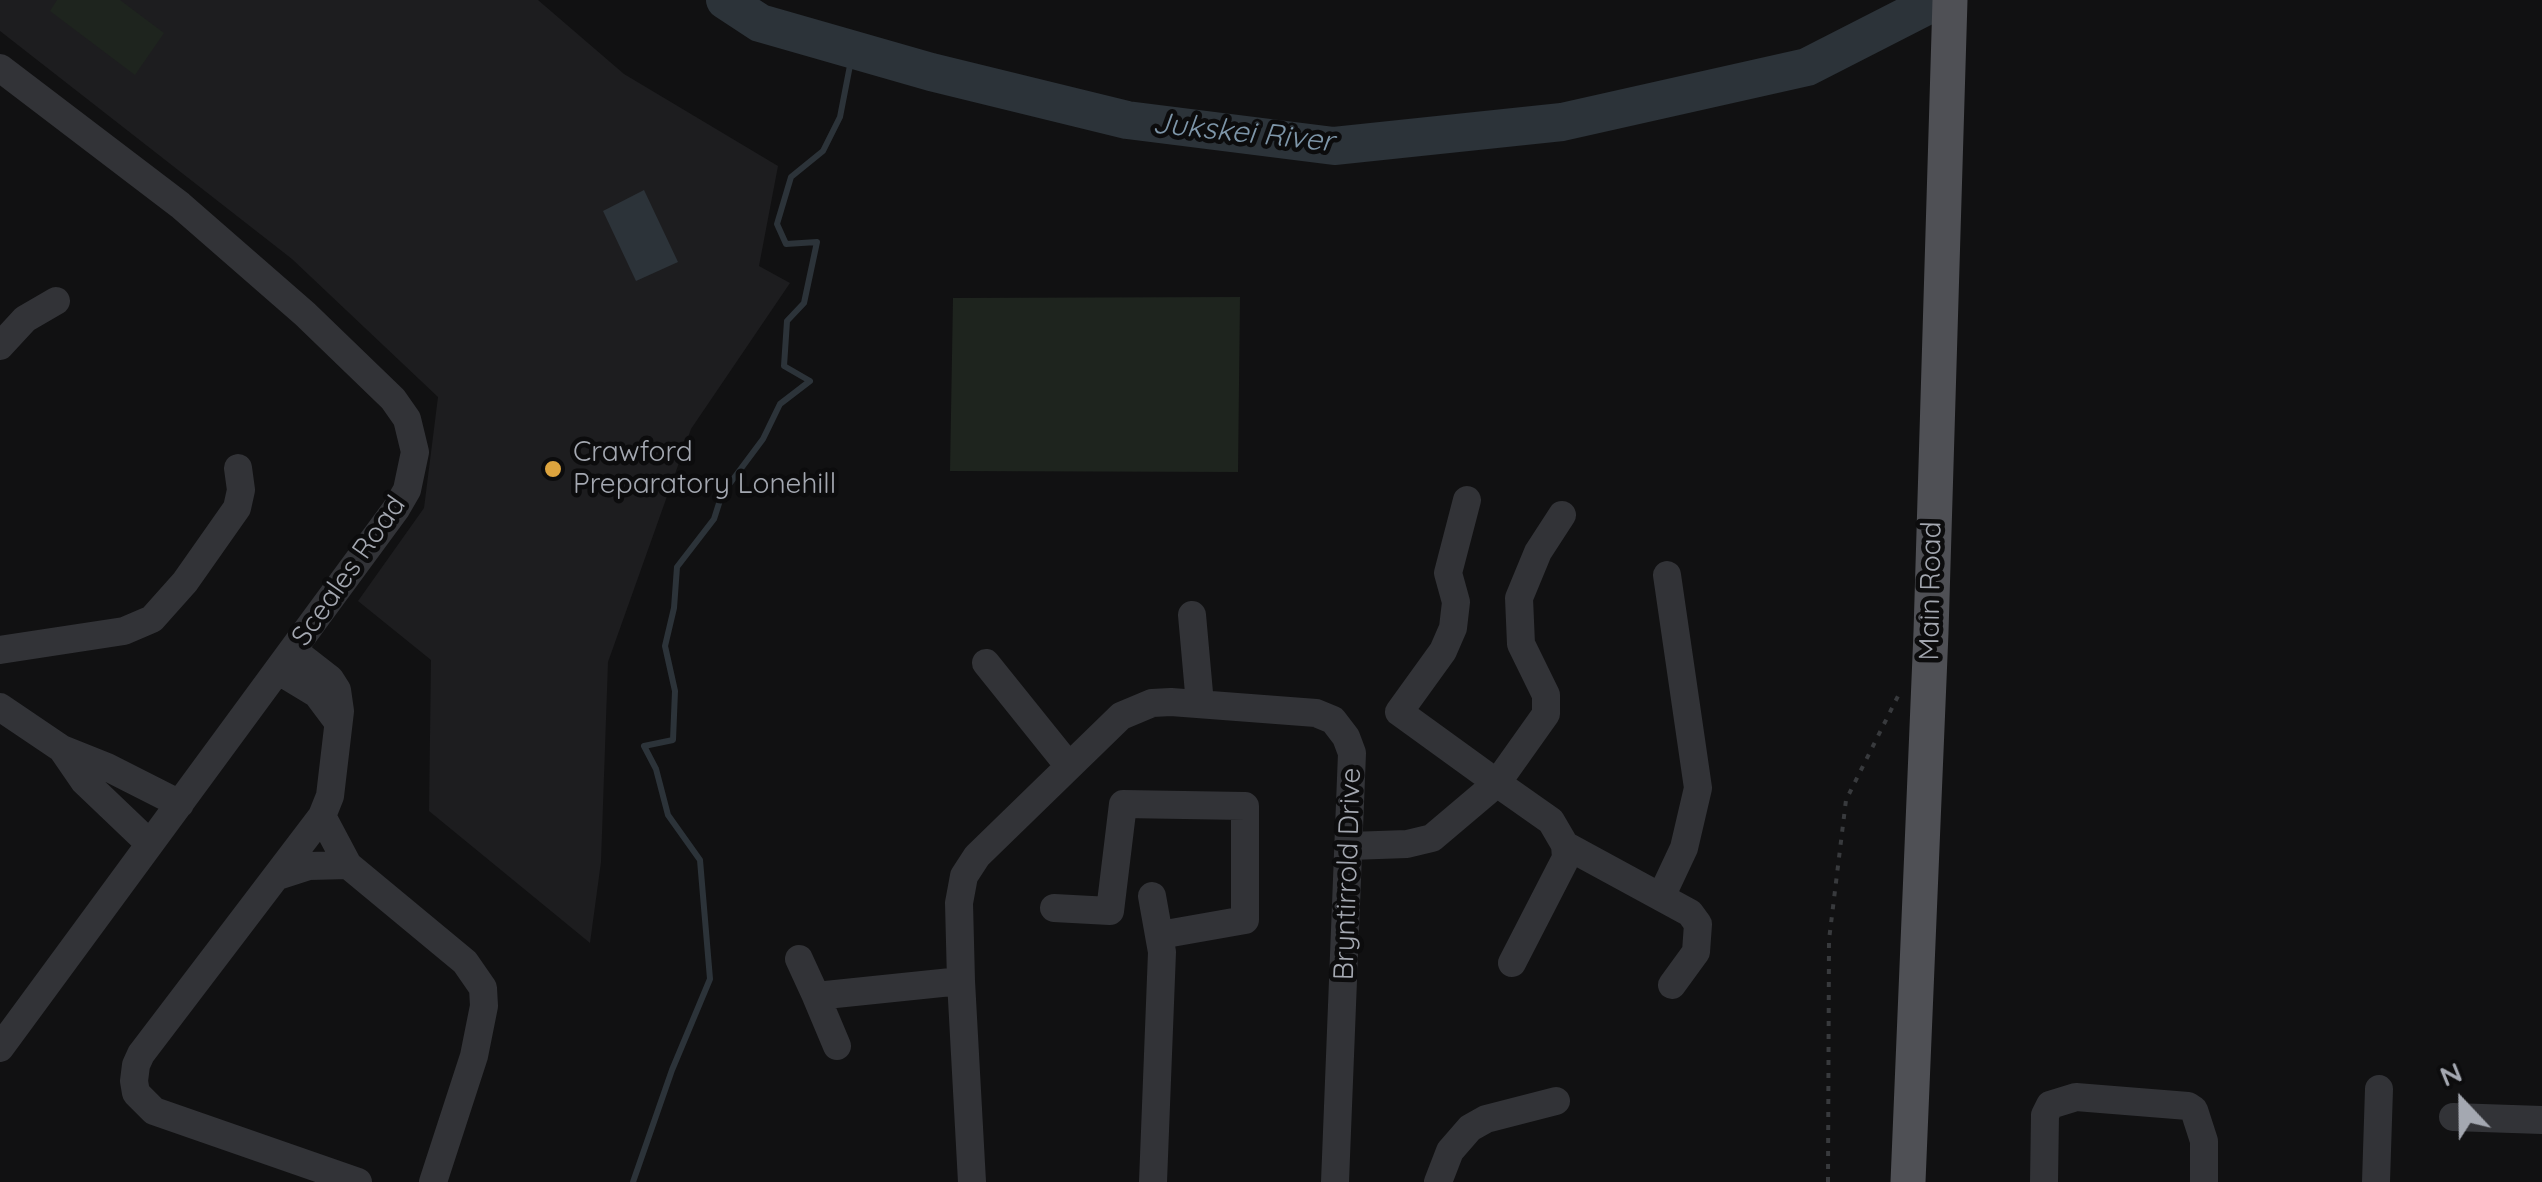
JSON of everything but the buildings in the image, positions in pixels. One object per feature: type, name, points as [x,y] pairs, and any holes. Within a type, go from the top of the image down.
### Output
[{"type":"main road","name":"Main Road","points":[[1908,1182],[1950,0]]},
{"type":"street","name":"Sceales Road","points":[[0,68],[210,230],[318,327],[393,399],[407,418],[415,452],[407,490],[287,661],[0,1048]]},
{"type":"street","points":[[0,346],[26,319],[56,300]]},
{"type":"street","points":[[0,650],[124,631],[152,619],[186,582],[236,508],[241,490],[238,468]]},
{"type":"street","points":[[1467,500],[1448,573],[1456,602],[1453,628],[1444,651],[1399,712],[1551,821],[1565,846],[1566,858],[1512,963]]},
{"type":"street","points":[[1350,846],[1407,844],[1432,838],[1497,783],[1546,714],[1546,695],[1522,644],[1519,598],[1538,552],[1562,515]]},
{"type":"street","points":[[1660,896],[1684,848],[1698,788],[1667,575]]},
{"type":"street","points":[[1192,615],[1200,704]]},
{"type":"street","points":[[287,661],[334,684],[340,700],[334,780],[322,816],[141,1054],[136,1065],[136,1093],[154,1111],[358,1182]]},
{"type":"street","points":[[986,663],[1068,765]]},
{"type":"street","name":"Bryntirrold Drive","points":[[972,1182],[959,903],[968,867],[1122,716],[1152,702],[1316,713],[1333,720],[1346,737],[1352,753],[1350,846],[1335,1182]]},
{"type":"street","points":[[0,707],[62,749],[180,804]]},
{"type":"street","points":[[62,749],[84,781],[150,844]]},
{"type":"street","points":[[1054,908],[1110,911],[1123,804],[1245,806],[1245,920],[1160,935]]},
{"type":"street","points":[[322,816],[348,864],[465,962],[482,988],[484,1006],[474,1056],[433,1182]]},
{"type":"street","points":[[1565,846],[1690,913],[1698,924],[1696,952],[1672,985]]},
{"type":"street","points":[[278,876],[310,866],[348,864]]},
{"type":"street","points":[[1152,896],[1160,935],[1153,1182]]},
{"type":"street","points":[[800,959],[837,1046]]},
{"type":"street","points":[[816,996],[961,981]]},
{"type":"street","points":[[2376,1182],[2379,1090]]},
{"type":"street","points":[[2044,1182],[2045,1115],[2050,1105],[2076,1097],[2188,1106],[2194,1110],[2204,1141],[2204,1182]]},
{"type":"street","points":[[1438,1182],[1450,1151],[1470,1128],[1556,1101]]},
{"type":"street","points":[[2453,1117],[2542,1120]]},
{"type":"path","points":[[1828,1182],[1830,940],[1846,800],[1905,682]]},
{"type":"shaded area","name":"Crawford Preparatory Lonehill","points":[[0,0],[538,0],[624,74],[778,166],[759,266],[790,283],[691,429],[608,662],[601,862],[590,943],[429,811],[431,660],[358,601],[424,508],[438,397],[292,259],[0,31]]},
{"type":"shaded area","points":[[57,0],[120,0],[164,33],[135,75],[50,11]]},
{"type":"shaded area","points":[[644,190],[678,262],[636,281],[603,211]]},
{"type":"shaded area","points":[[1240,297],[1238,472],[950,471],[953,298]]},
{"type":"waterway","name":"Jukskei River","points":[[725,0],[760,23],[931,72],[1127,120],[1334,146],[1562,122],[1807,67],[1938,0]]},
{"type":"waterway","points":[[633,1182],[672,1070],[710,979],[700,860],[668,815],[656,769],[644,746],[673,740],[675,691],[665,646],[674,608],[677,567],[714,519],[722,494],[763,439],[780,404],[810,381],[784,366],[787,321],[804,303],[817,242],[786,244],[777,224],[791,177],[823,151],[840,117],[853,50]]},
{"type":"place","name":"Crawford Preparatory Lonehill","points":[[553,469]]}]
